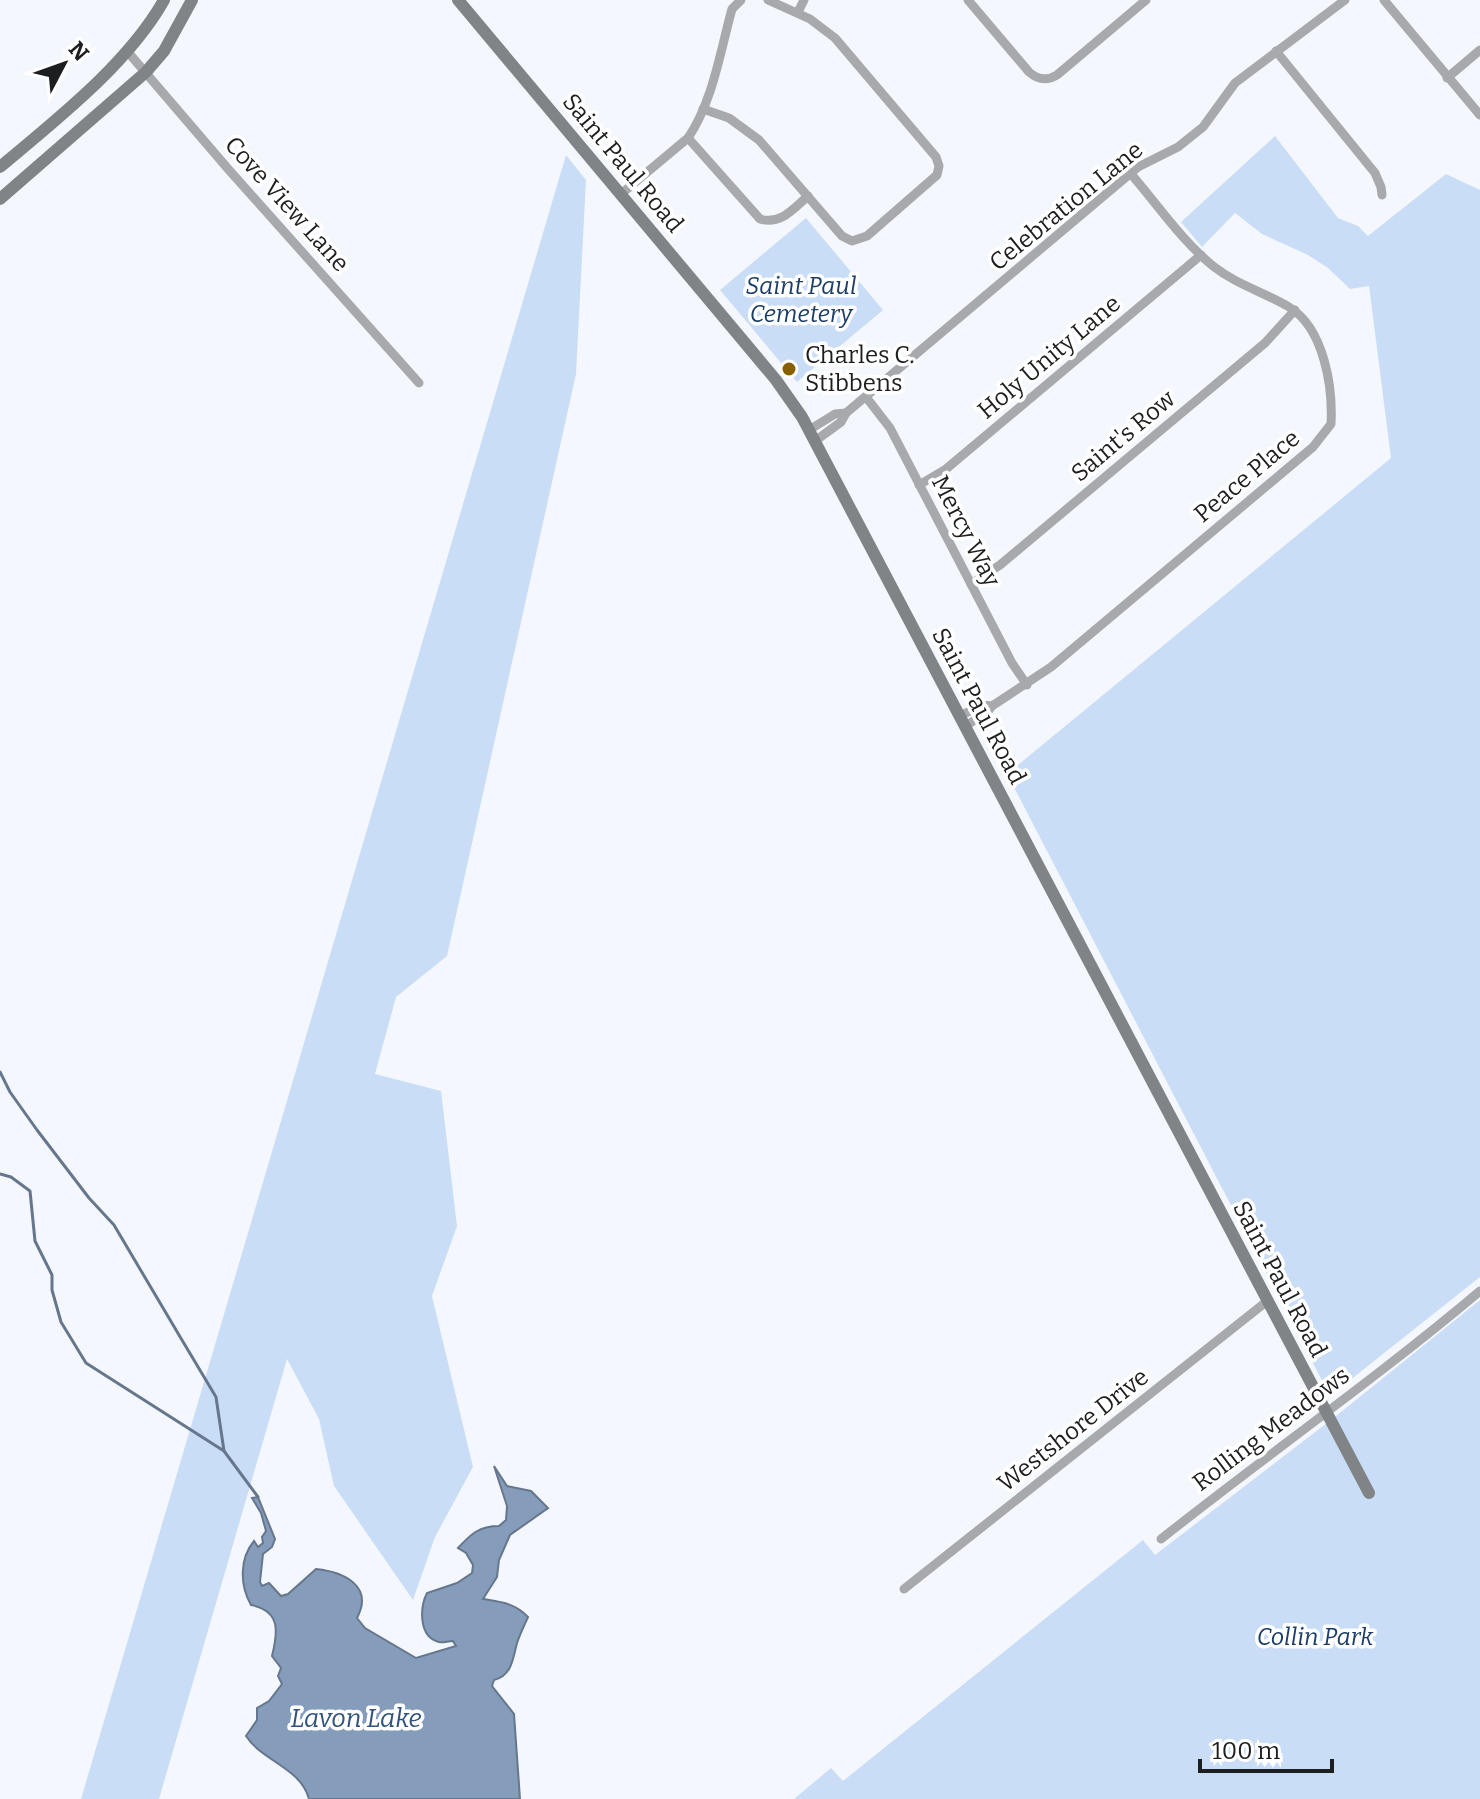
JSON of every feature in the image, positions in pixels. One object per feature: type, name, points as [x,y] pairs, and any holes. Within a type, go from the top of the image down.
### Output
[{"type":"street","points":[[0,167],[127,51],[164,0]]},
{"type":"street","points":[[0,199],[146,72],[164,51],[192,0]]},
{"type":"street","name":"Saint Paul Road","points":[[458,0],[776,380],[812,435],[1369,1493]]},
{"type":"street","points":[[621,194],[688,138],[703,109],[732,9],[741,0]]},
{"type":"street","points":[[703,109],[729,118],[759,140],[842,236],[857,241],[934,179],[939,166],[936,157],[835,38],[798,12],[768,0]]},
{"type":"street","points":[[798,12],[804,0]]},
{"type":"street","points":[[968,0],[1029,72],[1046,80],[1057,75],[1133,4],[1146,0]]},
{"type":"street","name":"Celebration Lane","points":[[812,435],[835,414],[846,413],[866,397],[1147,161],[1178,147],[1203,127],[1235,83],[1345,0]]},
{"type":"street","points":[[1384,0],[1480,115]]},
{"type":"street","points":[[1447,78],[1480,50]]},
{"type":"street","name":"Cove View Lane","points":[[127,51],[419,383]]},
{"type":"street","points":[[1276,51],[1375,173],[1382,195]]},
{"type":"street","points":[[688,138],[760,219],[775,221],[782,218],[808,196]]},
{"type":"street","name":"Peace Place","points":[[962,721],[982,705],[992,706],[1027,685],[1290,467],[1328,430],[1331,418],[1323,353],[1314,332],[1295,310],[1234,280],[1201,255],[1131,174]]},
{"type":"street","name":"Holy Unity Lane","points":[[919,485],[946,469],[1201,255]]},
{"type":"street","name":"Saint's Row","points":[[971,584],[1000,565],[1265,343],[1295,310]]},
{"type":"street","name":"Mercy Way","points":[[866,397],[890,428],[1012,663],[1027,685]]},
{"type":"street","name":"Rolling Meadows","points":[[1161,1539],[1325,1411],[1370,1380],[1480,1291]]},
{"type":"street","name":"Westshore Drive","points":[[904,1589],[1266,1302]]},
{"type":"green space","points":[[1275,136],[1338,218],[1358,226],[1368,236],[1446,174],[1480,190],[1480,1277],[1330,1396],[1007,774],[1391,458],[1369,286],[1350,289],[1328,268],[1262,234],[1235,213],[1202,247],[1181,222]]},
{"type":"green space","points":[[566,155],[586,180],[576,374],[447,956],[396,997],[375,1074],[441,1091],[457,1226],[432,1296],[473,1467],[435,1537],[413,1600],[334,1486],[319,1419],[287,1359],[159,1799],[81,1799]]},
{"type":"green space","name":"Saint Paul Cemetery","points":[[806,218],[883,310],[797,382],[720,290]]},
{"type":"green space","name":"Collin Park","points":[[1480,1300],[1480,1799],[794,1799],[831,1768],[843,1781],[1143,1540],[1155,1555]]},
{"type":"water","name":"Lavon Lake","points":[[494,1466],[507,1486],[531,1491],[548,1508],[510,1535],[499,1560],[497,1577],[483,1599],[513,1606],[528,1617],[511,1666],[505,1675],[494,1680],[492,1686],[514,1714],[520,1799],[309,1799],[305,1788],[290,1772],[261,1752],[246,1736],[257,1720],[257,1708],[269,1701],[282,1684],[278,1676],[281,1668],[272,1656],[275,1624],[268,1612],[251,1605],[243,1581],[249,1548],[254,1541],[258,1547],[263,1543],[262,1537],[266,1531],[261,1513],[252,1498],[258,1497],[275,1539],[272,1547],[263,1554],[262,1586],[269,1583],[281,1596],[288,1594],[316,1569],[346,1577],[359,1589],[362,1597],[357,1618],[365,1628],[416,1658],[456,1646],[453,1641],[439,1642],[427,1634],[422,1621],[423,1606],[427,1593],[457,1583],[472,1573],[473,1565],[466,1553],[458,1548],[476,1532],[499,1526],[506,1520],[507,1506]]},
{"type":"waterway","points":[[0,1072],[37,1130],[89,1198],[114,1225],[216,1397],[224,1451]]},
{"type":"waterway","points":[[0,1174],[11,1177],[30,1191],[35,1241],[52,1275],[52,1290],[61,1322],[86,1363],[224,1451],[258,1497]]},
{"type":"place","name":"Charles C. Stibbens","points":[[789,369]]}]
